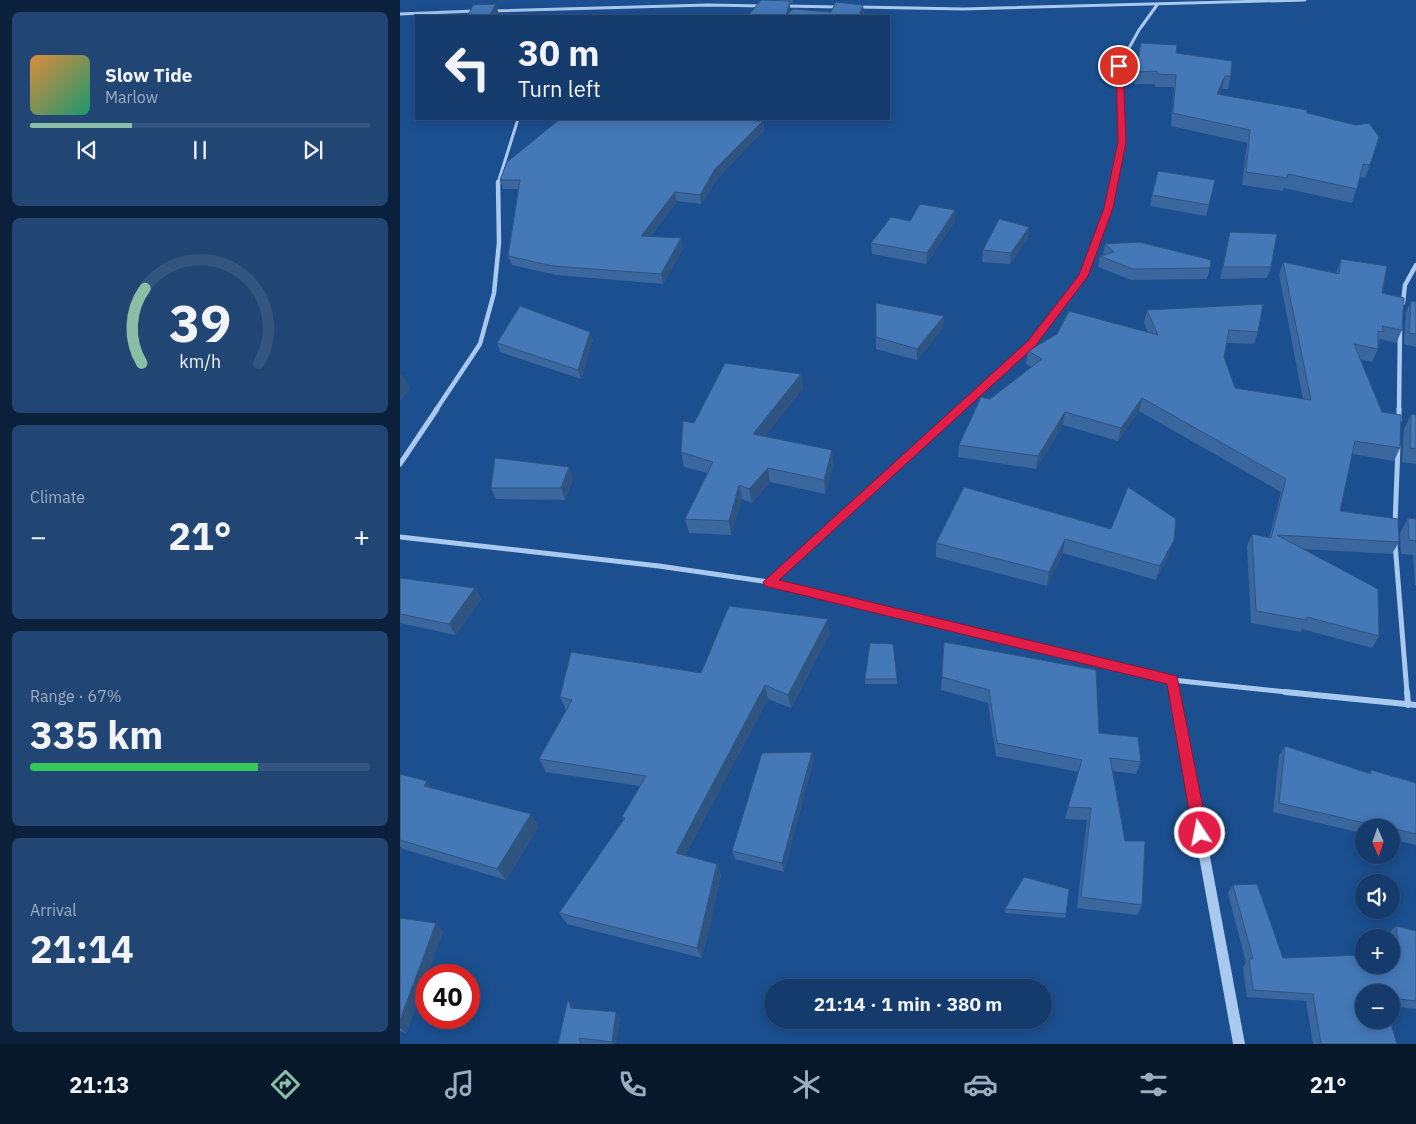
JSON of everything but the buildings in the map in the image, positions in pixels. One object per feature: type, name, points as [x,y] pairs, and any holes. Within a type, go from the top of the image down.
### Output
[{"type":"street","points":[[1081,0],[1083,6]]},
{"type":"street","points":[[856,7],[963,9],[1306,0]]},
{"type":"street","points":[[490,11],[708,5],[768,6]]},
{"type":"street","points":[[769,582],[1031,344],[1083,276],[1109,208],[1122,142],[1119,66],[1139,30],[1157,5]]},
{"type":"street","points":[[778,6],[846,7]]},
{"type":"street","points":[[537,15],[538,10]]},
{"type":"street","points":[[400,14],[481,11]]},
{"type":"street","points":[[400,464],[480,344],[494,292],[499,244],[497,213],[498,180],[518,120]]},
{"type":"street","points":[[1402,314],[1405,285],[1416,265]]},
{"type":"street","points":[[1399,424],[1401,324]]},
{"type":"street","points":[[1395,530],[1398,443]]},
{"type":"street","points":[[400,537],[659,566],[702,574],[769,582],[1172,680],[1416,705]]},
{"type":"street","points":[[1394,540],[1408,705]]},
{"type":"street","points":[[1172,680],[1239,1044]]},
{"type":"route","points":[[1119,66],[1122,142],[1109,208],[1083,276],[1031,344],[769,582],[1172,680],[1200,833]]}]
